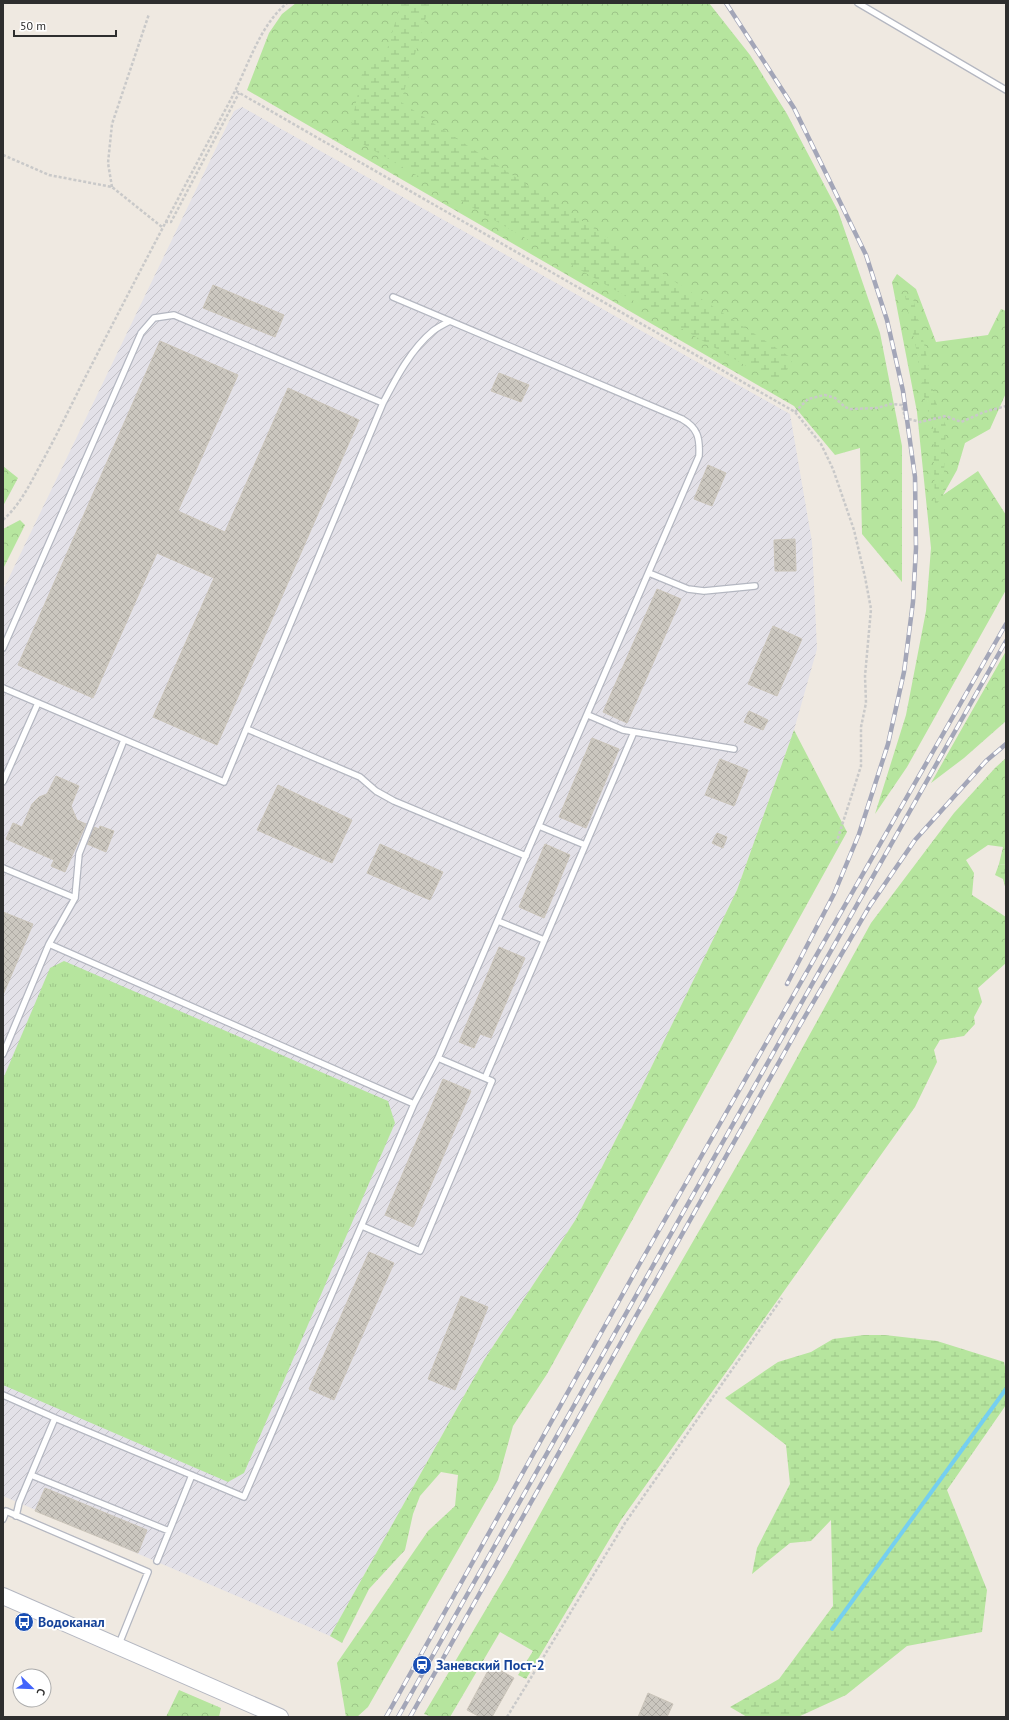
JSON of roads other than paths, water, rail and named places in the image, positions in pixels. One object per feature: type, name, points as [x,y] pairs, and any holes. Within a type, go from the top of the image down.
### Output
[{"type":"street","points":[[3,1596],[280,1717]]},
{"type":"lane","points":[[858,3],[1006,90]]},
{"type":"lane","points":[[3,1395],[244,1497],[414,1104],[438,1058],[498,921],[699,456],[700,444],[697,433],[692,424],[393,297]]},
{"type":"lane","points":[[3,648],[141,333],[154,318],[174,315],[383,403]]},
{"type":"lane","points":[[3,688],[224,782],[383,403],[400,372],[416,348],[433,331],[450,321]]},
{"type":"lane","points":[[649,573],[688,589],[704,591],[755,586]]},
{"type":"lane","points":[[3,782],[38,703]]},
{"type":"lane","points":[[588,715],[624,730],[734,749]]},
{"type":"lane","points":[[247,729],[360,777],[376,791],[394,801],[526,856]]},
{"type":"lane","points":[[485,1078],[634,732]]},
{"type":"lane","points":[[3,1054],[49,944],[75,898],[79,854],[124,740]]},
{"type":"lane","points":[[539,826],[586,845]]},
{"type":"lane","points":[[3,868],[75,898]]},
{"type":"lane","points":[[498,921],[544,940]]},
{"type":"lane","points":[[49,944],[414,1104]]},
{"type":"lane","points":[[362,1226],[420,1251],[492,1081],[438,1058]]},
{"type":"lane","points":[[16,1516],[19,1503],[55,1418]]},
{"type":"lane","points":[[31,1475],[169,1531]]},
{"type":"lane","points":[[157,1561],[192,1475]]},
{"type":"lane","points":[[3,1519],[6,1511],[148,1572],[118,1646]]},
{"type":"waterway","points":[[832,1629],[1006,1389]]},
{"type":"railway","points":[[726,3],[794,108],[866,255],[887,320],[903,391],[915,477],[916,548],[913,602],[904,672],[888,744],[859,834],[834,894],[787,984]]},
{"type":"railway","points":[[386,1717],[639,1265],[1006,624]]},
{"type":"railway","points":[[398,1717],[1006,641]]},
{"type":"railway","points":[[869,907],[915,840],[986,761],[1006,744]]},
{"type":"railway","points":[[410,1717],[800,1025],[872,902]]},
{"type":"place","name":"Водоканал","points":[[24,1622]]},
{"type":"place","name":"Заневский Пост-2","points":[[422,1665]]}]
